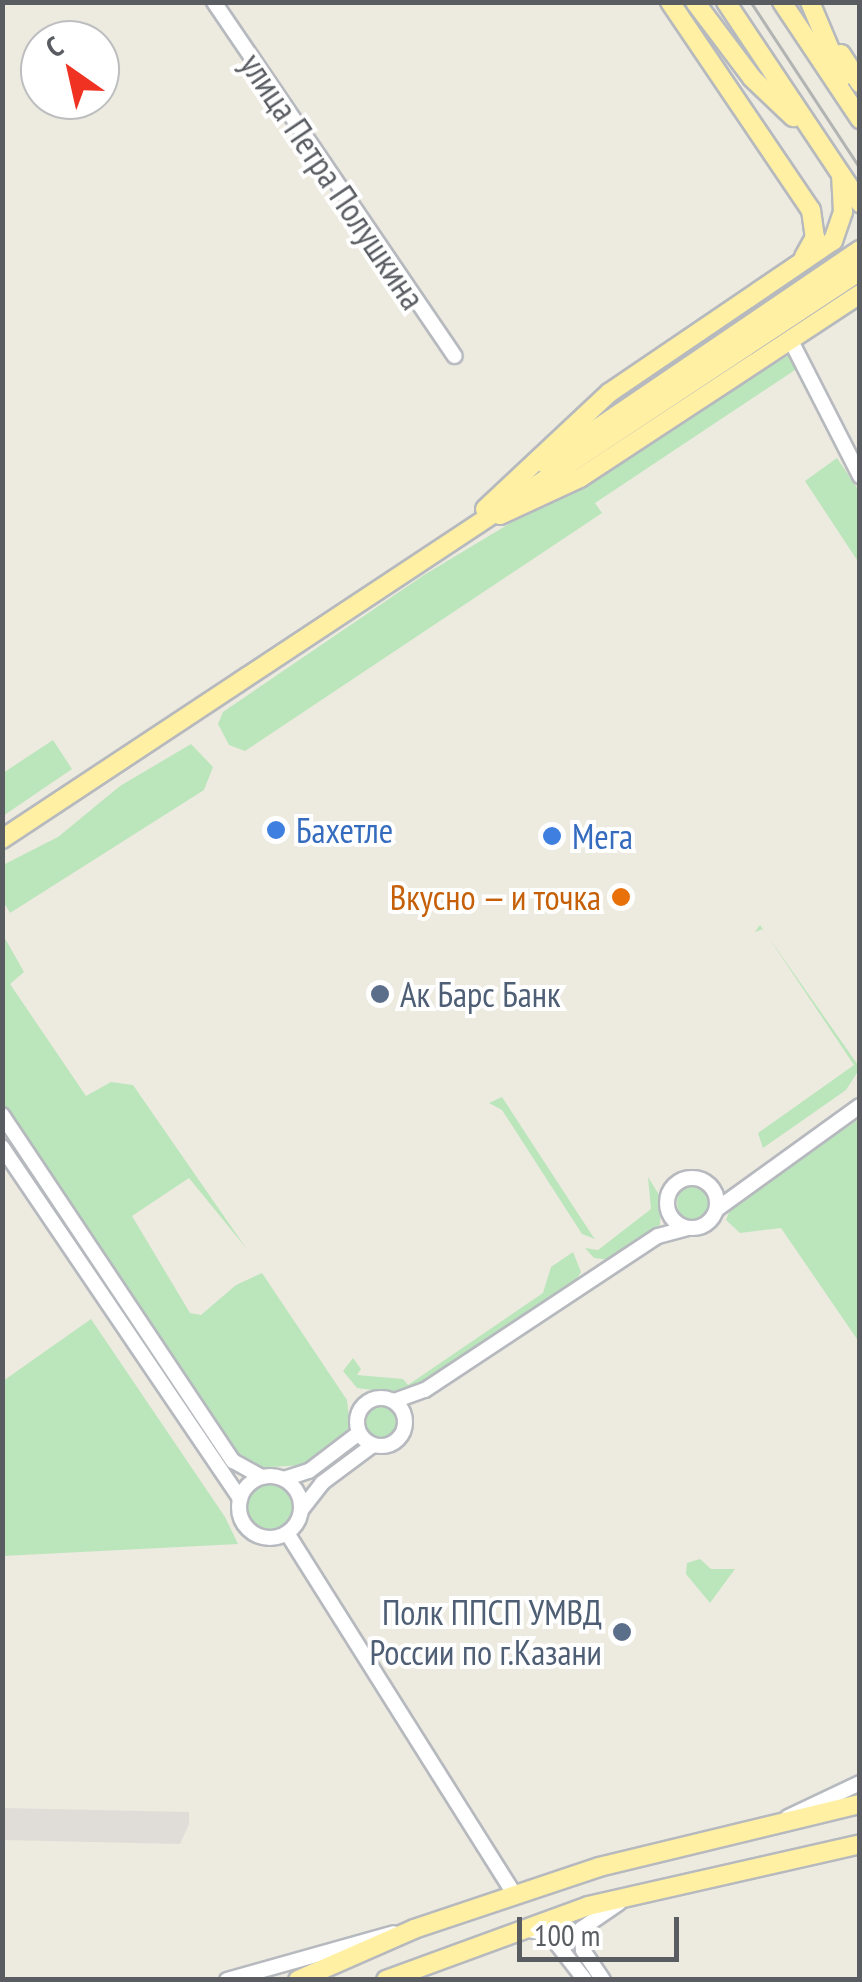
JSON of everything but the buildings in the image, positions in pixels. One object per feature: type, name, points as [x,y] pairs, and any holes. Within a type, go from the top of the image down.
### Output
[{"type":"main road","points":[[670,2],[811,210],[816,237],[798,266]]},
{"type":"main road","points":[[694,2],[752,78],[818,142]]},
{"type":"main road","points":[[726,2],[860,203]]},
{"type":"main road","points":[[782,2],[858,117]]},
{"type":"main road","points":[[811,5],[858,117]]},
{"type":"main road","points":[[811,5],[860,83]]},
{"type":"main road","points":[[471,524],[609,393],[833,241],[842,226],[841,175]]},
{"type":"main road","points":[[2,839],[471,524],[569,467],[860,250]]},
{"type":"main road","points":[[769,321],[860,271]]},
{"type":"main road","points":[[471,524],[526,507],[580,478],[860,294]]},
{"type":"main road","points":[[298,1980],[414,1929],[514,1894],[860,1804]]},
{"type":"main road","points":[[386,1980],[520,1929],[637,1894],[860,1844]]},
{"type":"street","name":"улица Петра Полушкина","points":[[214,2],[454,356]]},
{"type":"street","points":[[791,341],[860,476]]},
{"type":"street","points":[[373,1445],[359,1432],[358,1415],[366,1402],[394,1402],[425,1390],[658,1236],[706,1224],[716,1209],[750,1182],[860,1106]]},
{"type":"street","points":[[2,1115],[233,1461],[262,1477],[284,1479],[309,1471],[359,1432]]},
{"type":"street","points":[[837,1124],[860,1116]]},
{"type":"street","points":[[2,1148],[240,1499],[250,1531],[265,1538],[287,1533],[322,1482],[373,1445],[396,1442],[425,1390]]},
{"type":"street","points":[[658,1236],[670,1214],[668,1198],[678,1183],[750,1182]]},
{"type":"street","points":[[708,1184],[716,1209]]},
{"type":"street","points":[[670,1214],[688,1228]]},
{"type":"street","points":[[394,1402],[406,1422]]},
{"type":"street","points":[[240,1499],[262,1477]]},
{"type":"street","points":[[284,1479],[296,1490],[301,1510]]},
{"type":"street","points":[[287,1533],[514,1894]]},
{"type":"street","points":[[772,1825],[860,1783]]},
{"type":"street","points":[[603,1980],[584,1950],[580,1929],[637,1894]]},
{"type":"street","points":[[226,1980],[345,1942],[414,1929]]},
{"type":"street","points":[[520,1929],[550,1934],[585,1980]]},
{"type":"shaded area","points":[[3,1808],[189,1812],[189,1824],[180,1844],[3,1840]]},
{"type":"green space","points":[[789,355],[801,366],[595,503],[602,513],[245,751],[229,745],[218,724],[223,712],[424,575]]},
{"type":"green space","points":[[837,458],[859,491],[859,563],[805,481]]},
{"type":"green space","points":[[53,740],[72,769],[3,816],[3,773]]},
{"type":"green space","points":[[191,744],[213,767],[204,790],[10,913],[3,901],[3,865],[58,837],[120,786]]},
{"type":"green space","points":[[2,933],[24,972],[10,984],[86,1096],[111,1082],[133,1085],[246,1248],[189,1178],[132,1216],[190,1313],[201,1315],[236,1285],[262,1273],[347,1400],[350,1425],[342,1439],[305,1465],[253,1468],[240,1460],[13,1122],[3,1102]]},
{"type":"green space","points":[[767,936],[860,1068],[846,1090],[763,1148],[758,1133],[854,1065]]},
{"type":"green space","points":[[502,1097],[595,1239],[582,1234],[502,1110],[489,1103]]},
{"type":"green space","points":[[859,1119],[859,1342],[781,1228],[740,1233],[726,1220],[733,1202]]},
{"type":"green space","points":[[648,1177],[661,1198],[660,1225],[610,1260],[594,1258],[585,1248],[598,1250],[651,1209]]},
{"type":"green space","points":[[695,1185],[708,1190],[713,1203],[708,1216],[695,1221],[682,1216],[677,1203],[682,1190]]},
{"type":"green space","points":[[573,1252],[581,1272],[575,1282],[411,1395],[357,1388],[343,1371],[353,1358],[361,1369],[357,1375],[403,1379],[408,1385],[543,1293],[551,1267]]},
{"type":"green space","points":[[91,1319],[225,1517],[238,1544],[3,1556],[3,1381]]},
{"type":"green space","points":[[381,1404],[395,1410],[401,1424],[395,1438],[381,1444],[367,1438],[361,1424],[367,1410]]},
{"type":"green space","points":[[270,1480],[289,1488],[297,1507],[289,1526],[270,1534],[251,1526],[243,1507],[251,1488]]},
{"type":"green space","points":[[700,1559],[711,1569],[735,1569],[710,1603],[686,1574],[687,1563]]},
{"type":"tram line","points":[[751,2],[860,168]]},
{"type":"place","name":"Бахетле","points":[[276,830]]},
{"type":"place","name":"Мега","points":[[552,836]]},
{"type":"place","name":"Вкусно — и точка","points":[[621,897]]},
{"type":"place","name":"Ак Барс Банк","points":[[380,994]]},
{"type":"place","name":"Полк ППСП УМВД России по г.Казани","points":[[622,1632]]}]
